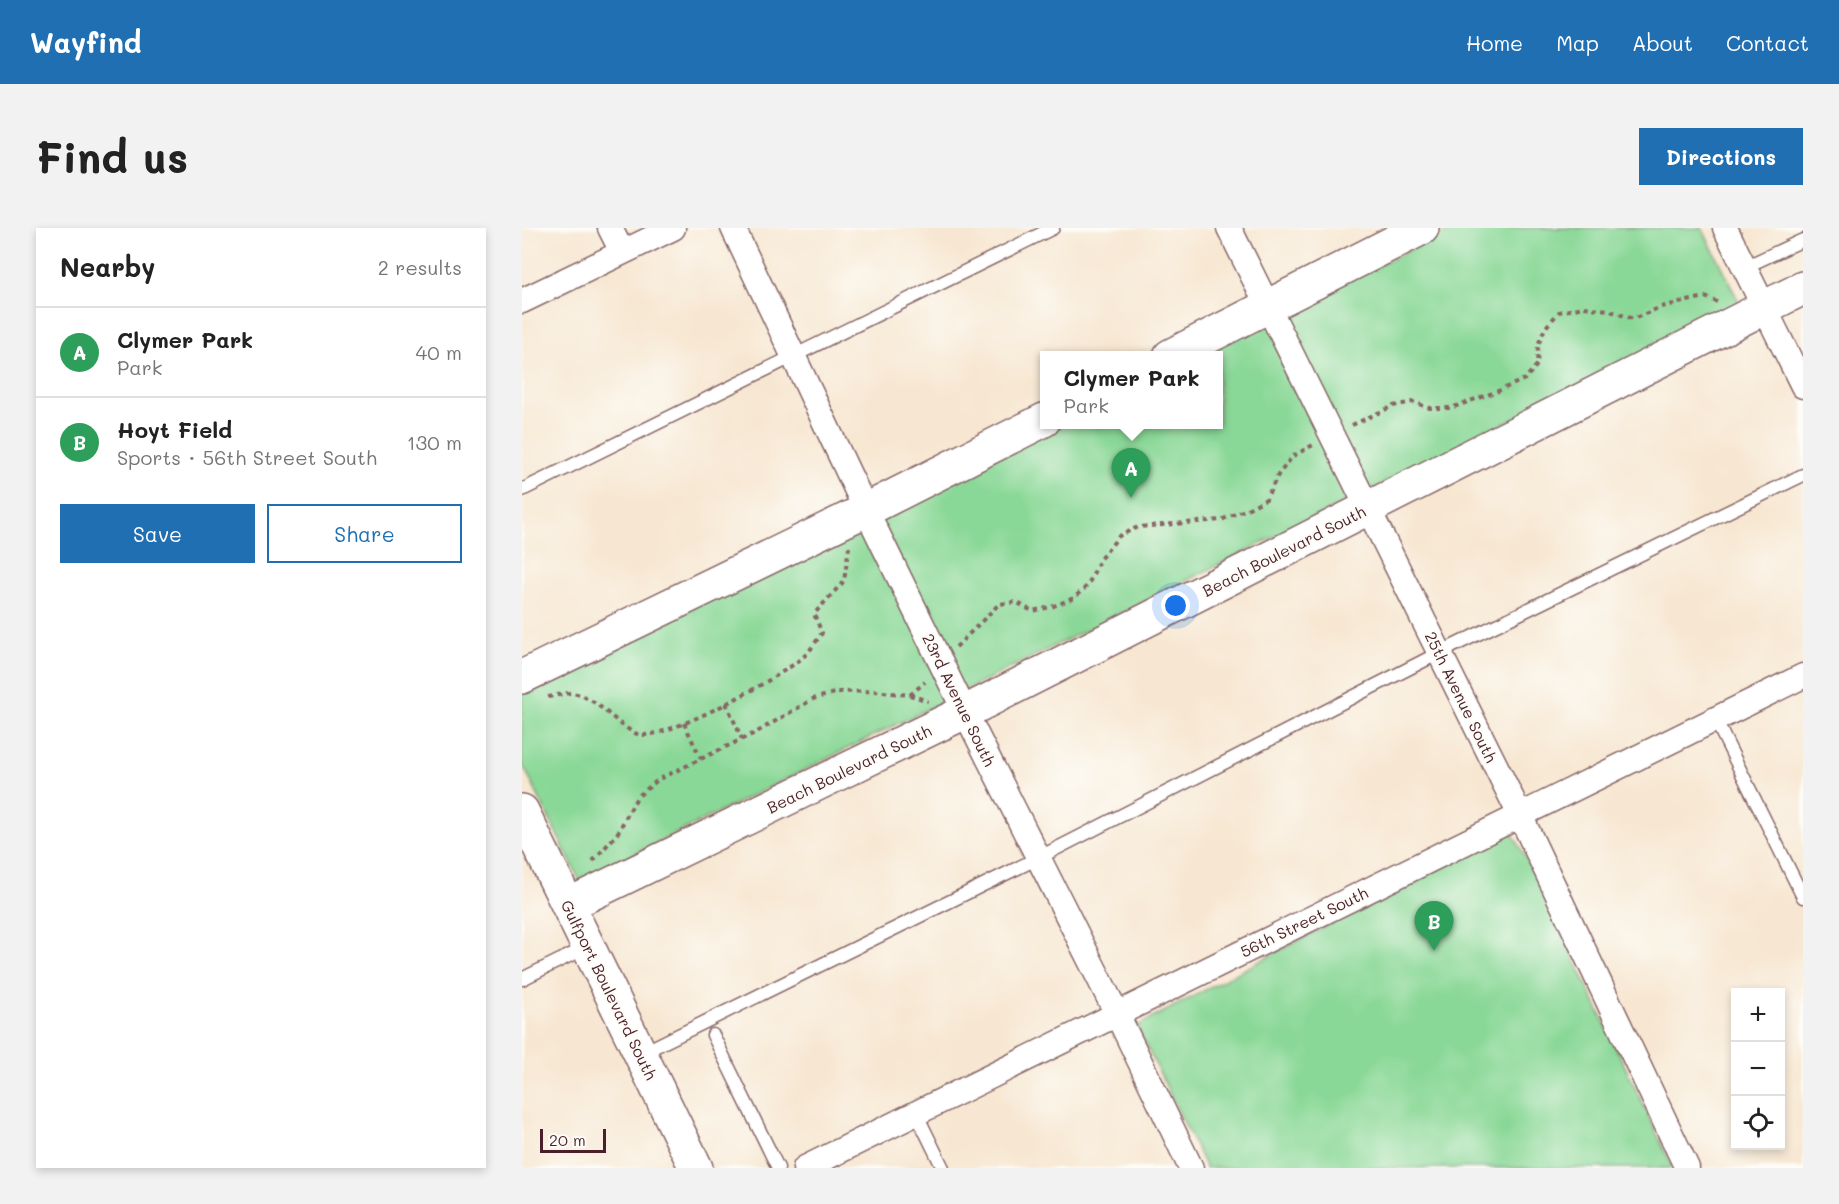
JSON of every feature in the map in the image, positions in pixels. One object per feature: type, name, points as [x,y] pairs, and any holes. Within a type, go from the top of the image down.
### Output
[{"type":"street","points":[[610,228],[622,252]]},
{"type":"street","points":[[522,301],[672,228]]},
{"type":"street","name":"23rd Avenue South","points":[[732,228],[793,356],[856,515],[940,663],[956,717],[1038,858],[1191,1168]]},
{"type":"street","name":"25th Avenue South","points":[[1229,228],[1520,815],[1687,1168]]},
{"type":"street","points":[[1180,351],[1422,228]]},
{"type":"street","points":[[1725,228],[1803,386]]},
{"type":"street","name":"Beach Boulevard South","points":[[568,905],[956,717],[1803,288]]},
{"type":"street","points":[[530,687],[856,515],[1040,422]]},
{"type":"street","name":"56th Street South","points":[[805,1168],[833,1162],[916,1113],[1803,676]]},
{"type":"street","name":"Gulfport Boulevard South","points":[[524,821],[568,905],[696,1168]]},
{"type":"lane","points":[[522,490],[1053,228]]},
{"type":"lane","points":[[1745,267],[1803,240]]},
{"type":"lane","points":[[641,1054],[1038,858],[1439,653],[1803,475]]},
{"type":"lane","points":[[1715,719],[1803,897]]},
{"type":"lane","points":[[522,979],[588,946]]},
{"type":"lane","points":[[713,1035],[778,1168]]},
{"type":"lane","points":[[916,1113],[943,1168]]},
{"type":"path","points":[[910,696],[999,604],[1016,603],[1032,611],[1074,598],[1088,585],[1100,559],[1119,536],[1138,527],[1221,519],[1249,508],[1266,499],[1278,475],[1293,456],[1393,406],[1413,402],[1430,408],[1451,408],[1525,379],[1537,365],[1538,345],[1545,328],[1559,312],[1584,307],[1608,310],[1633,319],[1660,307],[1705,297],[1723,304],[1733,323]]},
{"type":"path","points":[[530,687],[572,693],[592,701],[638,735],[653,735],[684,723],[770,681],[804,657],[822,633],[814,614],[844,581],[856,515]]},
{"type":"path","points":[[590,865],[617,834],[637,797],[659,779],[742,739],[813,699],[838,692],[875,691],[929,701],[956,717]]},
{"type":"path","points":[[726,703],[742,739]]},
{"type":"path","points":[[684,723],[700,759]]},
{"type":"green space","points":[[1454,228],[1702,228],[1741,306],[580,881],[522,763],[522,690],[1049,429],[1223,429],[1223,351],[1204,351]]},
{"type":"green space","points":[[1512,832],[1537,880],[1673,1168],[1206,1168],[1137,1026],[1400,887]]},
{"type":"place","name":"Clymer Park","points":[[1131,498]]},
{"type":"place","name":"Hoyt Field","points":[[1434,951]]}]
